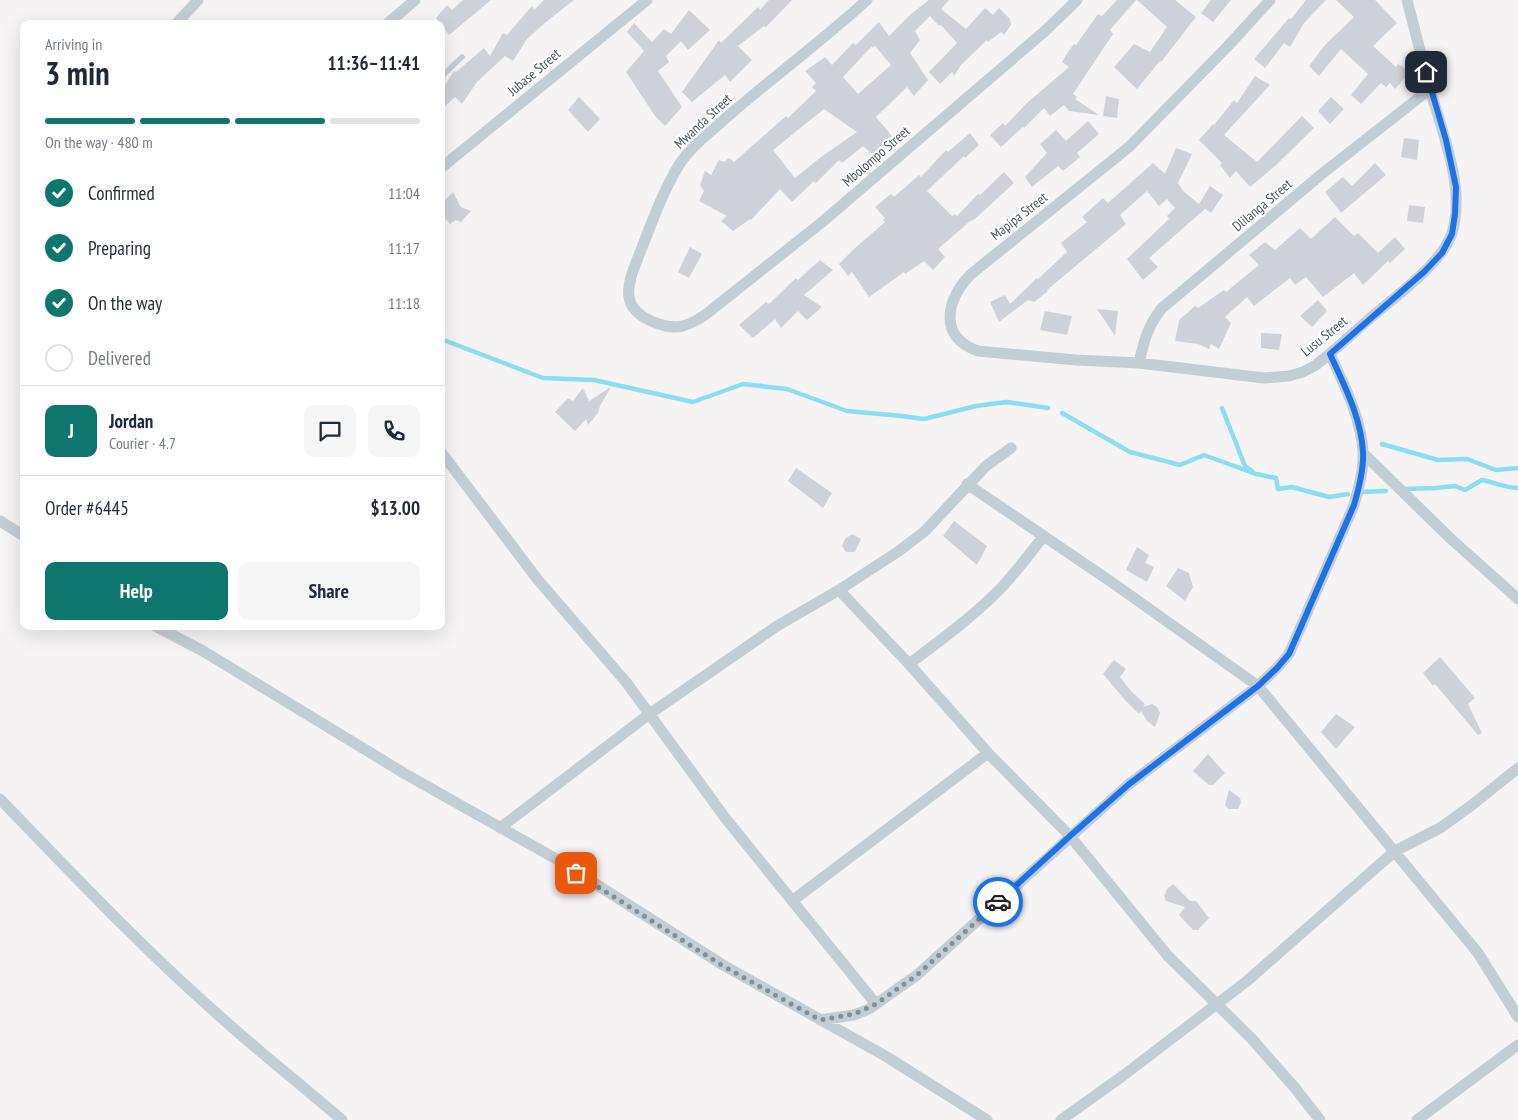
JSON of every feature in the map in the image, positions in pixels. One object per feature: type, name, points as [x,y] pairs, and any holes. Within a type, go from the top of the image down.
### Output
[{"type":"street","points":[[180,20],[198,0]]},
{"type":"street","points":[[392,20],[415,0]]},
{"type":"street","name":"Jubase Street","points":[[445,165],[646,0]]},
{"type":"street","name":"Mwanda Street","points":[[688,326],[673,327],[651,321],[640,315],[631,304],[628,294],[631,274],[680,164],[692,148],[742,104],[867,0]]},
{"type":"street","name":"Mbolompo Street","points":[[688,326],[721,303],[821,222],[1045,31],[1077,0]]},
{"type":"street","name":"Mapipa Street","points":[[1139,364],[978,351],[969,348],[952,331],[950,311],[963,283],[984,263],[1129,147],[1228,46],[1270,0]]},
{"type":"street","name":"Lusu Street","points":[[1139,364],[1264,378],[1289,376],[1303,372],[1330,354],[1425,271],[1442,253],[1452,234],[1456,187],[1446,140],[1430,89],[1407,0]]},
{"type":"street","name":"Dlilanga Street","points":[[1139,364],[1145,335],[1161,309],[1323,173],[1430,89]]},
{"type":"street","points":[[820,1020],[854,1014],[876,1004],[917,975],[1128,785],[1258,686],[1289,654],[1354,505],[1360,482],[1363,452],[1358,418],[1330,354]]},
{"type":"street","points":[[500,828],[648,715],[777,626],[839,590],[899,551],[925,531],[967,484],[986,466],[1011,448]]},
{"type":"street","points":[[1363,452],[1450,538],[1518,599]]},
{"type":"street","points":[[445,457],[538,580],[626,682],[648,715],[726,820],[876,1004]]},
{"type":"street","points":[[967,484],[1258,686],[1478,953],[1518,1017]]},
{"type":"street","points":[[0,521],[20,534]]},
{"type":"street","points":[[909,664],[980,608],[998,591],[1044,536]]},
{"type":"street","points":[[839,590],[909,664],[988,754],[1070,836],[1168,956],[1252,1038],[1296,1088],[1320,1120]]},
{"type":"street","points":[[163,630],[203,651],[407,775],[558,860],[723,966],[887,1057],[987,1120]]},
{"type":"street","points":[[792,902],[988,754]]},
{"type":"street","points":[[1062,1120],[1247,981],[1395,851],[1440,828],[1472,806],[1518,768]]},
{"type":"street","points":[[0,799],[128,930],[215,1013],[342,1120]]},
{"type":"street","points":[[1417,1120],[1518,1045]]},
{"type":"lane","points":[[445,73],[462,57]]},
{"type":"building","points":[[463,0],[491,0],[449,35],[445,30],[445,20],[438,20],[436,18],[447,5],[452,10]]},
{"type":"building","points":[[544,0],[574,0],[527,39],[513,61],[505,56],[477,82],[462,104],[455,97],[445,106],[445,85],[454,71],[456,72],[484,48],[490,56],[503,33],[507,35],[532,6],[534,10]]},
{"type":"building","points":[[769,0],[792,0],[766,27],[764,26],[738,46],[752,60],[730,82],[725,75],[692,102],[682,92],[719,40],[721,43],[758,7],[760,10]]},
{"type":"building","points":[[929,0],[949,0],[941,9],[966,29],[985,8],[993,15],[999,8],[1010,19],[1011,25],[1004,35],[1001,32],[988,42],[987,40],[961,65],[954,76],[952,72],[940,84],[929,72],[957,43],[930,16],[915,31],[920,40],[910,53],[928,80],[914,96],[907,87],[876,117],[892,136],[872,154],[863,146],[842,163],[839,160],[816,183],[814,181],[792,202],[780,189],[751,220],[733,231],[721,221],[727,216],[699,201],[704,191],[700,185],[705,171],[711,175],[719,160],[724,162],[729,158],[734,162],[786,116],[788,118],[816,91],[812,87],[816,83],[805,71],[825,57],[832,65],[853,43],[856,45],[879,22],[889,36],[911,14]],"holes":[[[872,46],[873,48],[875,46],[891,65],[858,94],[843,77]],[[824,109],[857,132],[795,178],[773,150]]]},
{"type":"building","points":[[1117,0],[1136,0],[1110,30],[1113,34],[1073,94],[1077,97],[1075,99],[1099,115],[1069,111],[1064,105],[1050,116],[1044,108],[1001,147],[990,135],[1003,123],[1005,126],[1027,103],[1069,67],[1062,62],[1068,52],[1074,44],[1076,45],[1098,14],[1102,16]]},
{"type":"building","points":[[1137,0],[1175,0],[1196,17],[1137,89],[1114,67],[1134,44],[1150,52],[1167,27]]},
{"type":"building","points":[[1211,0],[1231,0],[1213,22],[1201,13]]},
{"type":"building","points":[[1306,0],[1326,0],[1304,23],[1290,47],[1284,43],[1265,68],[1254,59]]},
{"type":"building","points":[[1336,0],[1375,0],[1397,23],[1373,46],[1396,67],[1398,64],[1410,72],[1395,89],[1390,83],[1386,87],[1381,83],[1361,104],[1351,95],[1368,74],[1341,49],[1319,76],[1309,66],[1325,45],[1354,17]]},
{"type":"building","points":[[689,10],[710,30],[688,50],[681,41],[666,56],[669,62],[658,71],[682,107],[665,126],[655,116],[626,72],[644,51],[627,32],[634,23],[652,42],[664,29],[671,34]]},
{"type":"building","points":[[1255,76],[1270,85],[1224,135],[1257,162],[1302,116],[1314,128],[1275,166],[1250,187],[1236,171],[1230,178],[1220,165],[1222,163],[1199,140],[1234,100],[1237,103]]},
{"type":"building","points":[[1106,96],[1119,99],[1117,118],[1103,116]]},
{"type":"building","points":[[579,97],[600,119],[588,132],[568,110]]},
{"type":"building","points":[[1331,97],[1344,109],[1330,124],[1318,111]]},
{"type":"building","points":[[1088,121],[1099,134],[1077,153],[1080,157],[1063,171],[1058,166],[1032,187],[1025,177],[1047,153],[1040,144],[1056,130],[1066,141]]},
{"type":"building","points":[[970,133],[979,145],[965,158],[964,156],[927,191],[952,216],[955,214],[957,216],[978,194],[980,195],[1004,172],[1014,183],[976,218],[938,249],[945,257],[933,270],[924,261],[905,274],[904,272],[869,297],[852,272],[848,276],[839,264],[885,222],[883,220],[885,218],[875,207],[891,194],[894,197],[919,175],[921,177],[946,150],[948,152]]},
{"type":"building","points":[[1404,138],[1419,140],[1417,160],[1401,157]]},
{"type":"building","points":[[1176,148],[1192,154],[1178,183],[1183,191],[1205,209],[1149,258],[1158,267],[1143,280],[1127,259],[1169,219],[1167,216],[1175,208],[1167,199],[1159,206],[1147,191],[1120,215],[1126,224],[1034,302],[1028,300],[999,322],[990,302],[1005,295],[1010,304],[1067,252],[1061,243],[1087,222],[1082,217],[1103,198],[1108,203],[1153,163],[1165,174]]},
{"type":"building","points":[[1375,163],[1386,175],[1341,213],[1325,192],[1343,177],[1352,186]]},
{"type":"building","points":[[1210,186],[1223,195],[1211,213],[1199,204]]},
{"type":"building","points":[[453,192],[461,207],[471,211],[461,222],[456,220],[450,224],[445,218],[445,200]]},
{"type":"building","points":[[1409,205],[1425,207],[1423,223],[1407,221]]},
{"type":"building","points":[[1335,217],[1354,236],[1358,233],[1378,253],[1395,237],[1405,249],[1390,263],[1388,261],[1363,285],[1354,273],[1323,297],[1306,277],[1295,285],[1290,278],[1254,306],[1247,297],[1225,317],[1231,323],[1219,349],[1211,344],[1209,349],[1198,344],[1175,341],[1179,320],[1195,306],[1198,308],[1224,290],[1226,292],[1259,265],[1249,255],[1265,242],[1275,250],[1300,228],[1311,239]]},
{"type":"building","points":[[690,247],[702,254],[689,278],[678,272]]},
{"type":"building","points":[[820,260],[833,270],[804,295],[822,307],[807,320],[798,311],[781,328],[775,319],[753,338],[739,325],[766,302],[769,304],[796,278],[798,280]]},
{"type":"building","points":[[1318,300],[1327,311],[1312,327],[1300,316]]},
{"type":"building","points":[[1097,309],[1118,311],[1115,336]]},
{"type":"building","points":[[1045,311],[1072,316],[1067,335],[1040,330]]},
{"type":"building","points":[[1261,333],[1282,334],[1279,350],[1261,348]]},
{"type":"building","points":[[611,387],[598,413],[588,425],[586,419],[575,431],[555,412],[568,398],[573,401],[583,388],[589,401]]},
{"type":"building","points":[[796,468],[832,493],[823,508],[788,481]]},
{"type":"building","points":[[954,521],[987,546],[977,565],[943,536]]},
{"type":"building","points":[[852,534],[861,539],[855,552],[846,552],[842,546],[845,539]]},
{"type":"building","points":[[1137,547],[1149,555],[1145,563],[1154,567],[1147,582],[1126,570]]},
{"type":"building","points":[[1178,568],[1189,573],[1193,587],[1185,601],[1166,586]]},
{"type":"building","points":[[1440,657],[1475,698],[1468,704],[1482,733],[1478,735],[1435,684],[1433,686],[1423,673]]},
{"type":"building","points":[[1114,660],[1126,669],[1120,677],[1145,704],[1143,707],[1152,704],[1157,707],[1160,713],[1155,727],[1147,721],[1141,711],[1139,714],[1125,700],[1103,674]]},
{"type":"building","points":[[1336,714],[1355,727],[1336,749],[1321,732]]},
{"type":"building","points":[[1208,754],[1225,773],[1213,785],[1209,785],[1193,771]]},
{"type":"building","points":[[1229,790],[1240,798],[1241,802],[1238,809],[1228,809],[1225,805]]},
{"type":"building","points":[[1173,884],[1190,901],[1196,901],[1209,918],[1198,930],[1193,930],[1179,915],[1185,907],[1166,901],[1164,896],[1167,889]]},
{"type":"waterway","points":[[445,341],[543,378],[594,380],[693,402],[743,384],[787,389],[847,411],[924,419],[976,406],[1007,402],[1048,408]]},
{"type":"waterway","points":[[1222,408],[1245,466],[1252,471]]},
{"type":"waterway","points":[[1062,413],[1130,452],[1180,465],[1204,455],[1256,474],[1276,478],[1278,489],[1292,487],[1329,497],[1348,494]]},
{"type":"waterway","points":[[1382,444],[1438,460],[1467,459],[1496,470],[1518,468]]},
{"type":"waterway","points":[[1402,489],[1455,486],[1465,490],[1482,480],[1518,488]]},
{"type":"waterway","points":[[1361,492],[1386,491]]},
{"type":"way so far","points":[[576,873],[723,966],[820,1020],[854,1014],[876,1004],[917,975],[998,902]]},
{"type":"route","points":[[998,902],[1128,785],[1258,686],[1289,654],[1354,505],[1360,482],[1363,452],[1358,418],[1330,354],[1425,271],[1442,253],[1452,234],[1456,187],[1446,140],[1426,72]]}]
